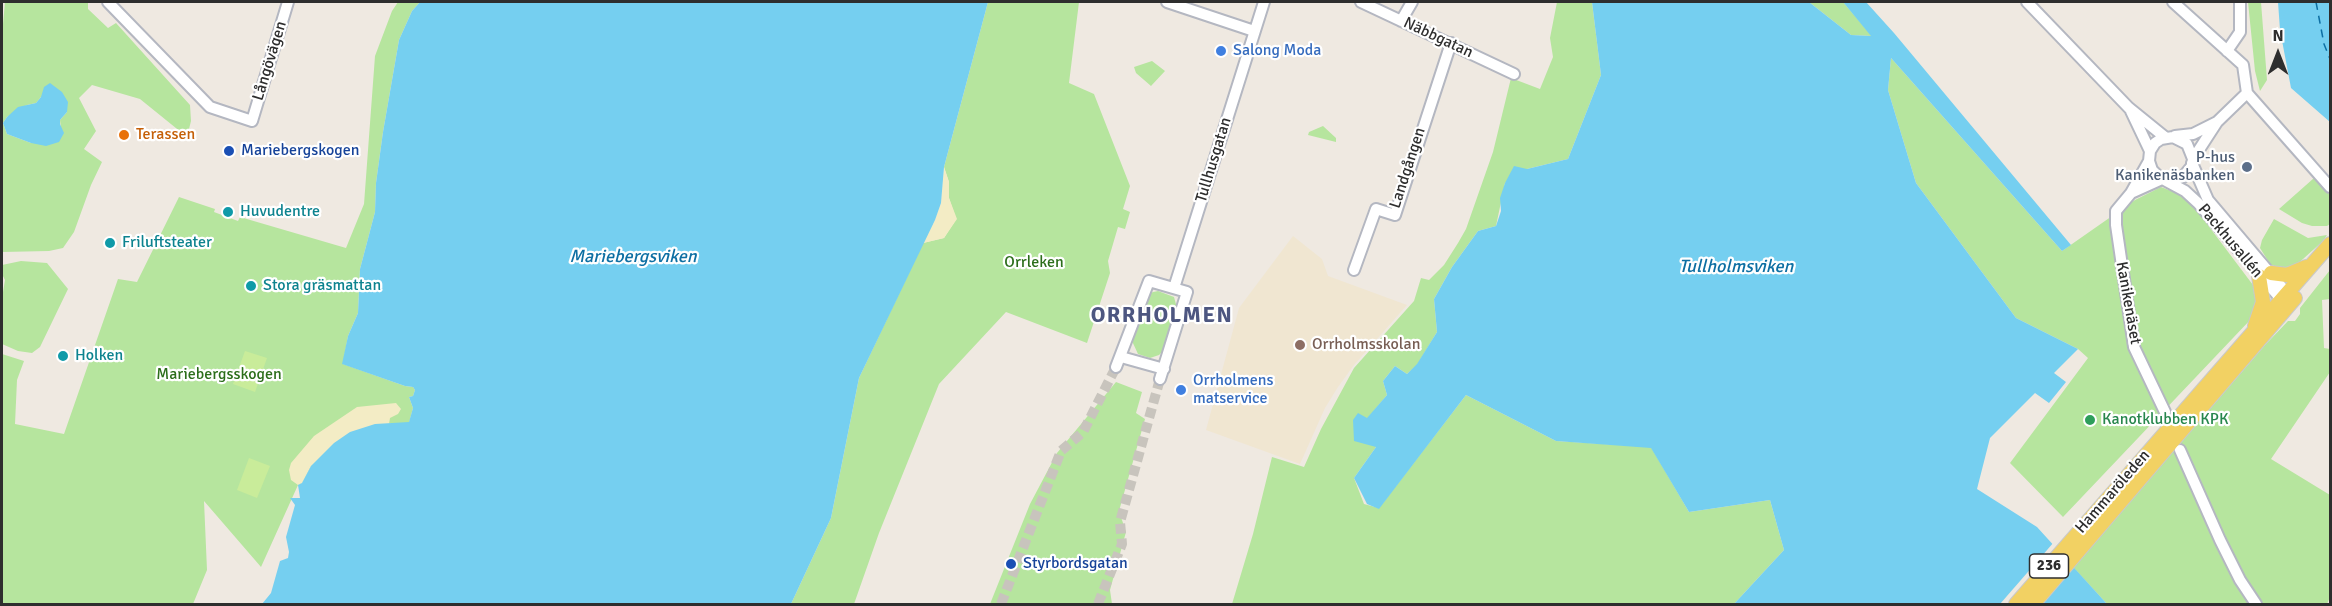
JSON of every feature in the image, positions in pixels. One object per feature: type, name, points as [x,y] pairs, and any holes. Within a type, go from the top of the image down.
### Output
[{"type":"main road","name":"Hammaröleden","points":[[2016,604],[2087,531],[2324,258],[2331,244]]},
{"type":"main road","points":[[2252,332],[2263,302],[2265,274],[2287,275],[2300,272],[2324,258]]},
{"type":"main road","name":"Hammaröleden","points":[[2033,604],[2087,531],[2252,332],[2287,300]]},
{"type":"street","name":"Långövägen","points":[[108,2],[210,107],[252,120],[287,2]]},
{"type":"street","points":[[1167,2],[1254,31]]},
{"type":"street","name":"Tullhusgatan","points":[[1174,288],[1263,2]]},
{"type":"street","name":"Näbbgatan","points":[[1361,2],[1514,74]]},
{"type":"street","points":[[1401,21],[1412,2]]},
{"type":"street","points":[[2027,2],[2129,108],[2170,137],[2187,144],[2193,161]]},
{"type":"street","points":[[2174,2],[2243,65],[2247,93],[2331,187]]},
{"type":"street","points":[[2227,51],[2240,32],[2240,2]]},
{"type":"street","name":"Landgången","points":[[1354,270],[1376,209],[1395,215],[1450,43]]},
{"type":"street","points":[[2131,193],[2165,179],[2182,177],[2188,172],[2217,122],[2247,93]]},
{"type":"street","points":[[2129,108],[2150,156],[2152,170],[2165,179]]},
{"type":"street","points":[[2150,156],[2155,143],[2170,137],[2193,134],[2217,122]]},
{"type":"street","name":"Kanikenäset","points":[[2150,156],[2131,193],[2116,211],[2122,273],[2134,347],[2165,412]]},
{"type":"street","name":"Packhusallén","points":[[2193,161],[2201,188],[2208,200],[2287,300]]},
{"type":"street","name":"Packhusallén","points":[[2165,179],[2198,203],[2265,274]]},
{"type":"street","points":[[1149,281],[1174,288],[1187,292],[1162,374],[1119,362],[1149,281]]},
{"type":"street","points":[[2180,450],[2220,540],[2240,580],[2256,604]]},
{"type":"shaded area","name":"Orrholmsskolan","points":[[1293,236],[1322,259],[1328,276],[1407,305],[1354,365],[1338,387],[1325,408],[1300,464],[1206,430],[1239,308]]},
{"type":"green space","points":[[5,2],[88,2],[88,9],[108,28],[116,23],[190,105],[191,121],[187,137],[140,99],[92,85],[79,98],[96,131],[84,149],[102,162],[74,232],[63,248],[49,251],[2,252],[2,35]],"holes":[[[41,97],[67,112],[60,120],[61,129],[31,143],[7,134],[3,123],[7,117],[27,105],[36,103]]]},
{"type":"green space","name":"Mariebergsskogen","points":[[398,2],[420,2],[412,11],[399,40],[383,132],[376,183],[375,212],[360,269],[358,313],[348,336],[343,364],[413,387],[415,390],[413,396],[409,397],[413,408],[409,423],[375,424],[350,432],[334,443],[311,466],[302,483],[298,485],[261,567],[204,501],[207,570],[193,604],[2,604],[2,354],[24,361],[17,380],[15,424],[64,434],[118,279],[137,282],[179,197],[215,209],[214,212],[238,221],[240,217],[346,248],[364,204],[375,56],[392,11]]},
{"type":"green space","name":"Orrleken","points":[[988,2],[1079,2],[1069,83],[1094,94],[1130,186],[1123,209],[1130,212],[1125,229],[1118,227],[1108,261],[1110,273],[1087,343],[1006,312],[939,384],[879,533],[854,604],[791,604],[831,518],[859,378],[923,243],[944,238],[956,219],[949,198],[949,182],[944,167]]},
{"type":"green space","points":[[1557,2],[1592,2],[1601,75],[1568,159],[1527,169],[1505,183],[1496,226],[1478,231],[1452,267],[1434,299],[1437,332],[1417,365],[1407,374],[1395,366],[1383,381],[1387,395],[1367,419],[1376,447],[1354,478],[1364,504],[1379,508],[1466,395],[1556,441],[1651,447],[1689,512],[1770,500],[1784,550],[1734,604],[1232,604],[1253,534],[1272,457],[1304,467],[1321,429],[1354,368],[1414,301],[1421,278],[1429,280],[1444,265],[1458,243],[1466,229],[1493,152],[1511,78],[1540,89],[1553,57],[1550,38]]},
{"type":"green space","points":[[1809,2],[1843,2],[1872,36],[1851,35]]},
{"type":"green space","points":[[2248,2],[2261,2],[2267,80],[2260,91],[2255,71]]},
{"type":"green space","points":[[1891,58],[2062,251],[2135,200],[2161,187],[2179,194],[2195,208],[2256,289],[2259,301],[2252,318],[2063,517],[2010,463],[2088,358],[2078,349],[2016,318],[1916,183],[1888,90]]},
{"type":"green space","points":[[1152,61],[1165,71],[1151,86],[1136,73],[1134,67]]},
{"type":"green space","points":[[1323,126],[1336,138],[1336,142],[1308,135],[1309,132]]},
{"type":"green space","points":[[2314,178],[2330,195],[2330,224],[2327,226],[2302,223],[2279,209]]},
{"type":"green space","points":[[2274,219],[2308,238],[2327,235],[2293,268],[2282,270],[2270,264],[2260,248]]},
{"type":"green space","points":[[21,261],[47,263],[68,289],[40,347],[32,353],[18,351],[2,344],[2,298],[5,280],[2,265]]},
{"type":"green space","points":[[2330,270],[2330,299],[2322,300],[2324,348],[2330,349],[2330,372],[2271,459],[2330,495],[2330,597],[2327,604],[2107,604],[2073,567],[2266,344],[2288,321],[2295,321],[2300,314],[2300,308]]},
{"type":"green space","points":[[1158,291],[1174,297],[1177,308],[1162,352],[1150,358],[1138,354],[1132,341],[1149,293]]},
{"type":"green space","points":[[245,351],[267,358],[255,392],[233,384]]},
{"type":"green space","points":[[1116,382],[1142,392],[1136,413],[1145,419],[1119,511],[1126,532],[1110,590],[1112,604],[990,604],[1030,504],[1057,453]]},
{"type":"green space","points":[[249,458],[270,466],[257,498],[237,490]]},
{"type":"sand","points":[[944,167],[949,182],[949,198],[957,219],[944,238],[923,243],[941,203]]},
{"type":"sand","points":[[396,403],[401,409],[398,414],[390,418],[389,424],[375,424],[311,466],[302,483],[298,485],[291,480],[289,470],[291,463],[314,436],[357,407]]},
{"type":"water","name":"Mariebergsviken","points":[[420,2],[988,2],[944,167],[941,203],[859,378],[831,518],[791,604],[262,604],[271,593],[280,561],[288,558],[286,537],[295,505],[290,498],[300,498],[298,485],[302,483],[311,466],[334,443],[350,432],[375,424],[409,422],[413,408],[409,397],[413,396],[415,390],[413,387],[342,364],[348,336],[358,313],[360,269],[375,212],[376,183],[383,132],[399,40],[412,11]]},
{"type":"water","name":"Tullholmsviken","points":[[1592,2],[1809,2],[1851,35],[1871,36],[1843,2],[1866,2],[1894,33],[2071,245],[2062,251],[1891,58],[1888,90],[1916,183],[2016,318],[2078,349],[2054,373],[2066,382],[2049,403],[2035,393],[1990,438],[1977,489],[2037,527],[2107,604],[1734,604],[1784,550],[1770,500],[1689,512],[1651,448],[1556,441],[1466,395],[1379,509],[1367,504],[1354,478],[1376,447],[1354,441],[1353,420],[1358,413],[1367,418],[1387,395],[1383,381],[1395,366],[1407,374],[1417,364],[1437,332],[1434,299],[1452,267],[1478,231],[1496,226],[1501,211],[1500,198],[1514,166],[1527,169],[1568,159],[1601,75]]},
{"type":"water","points":[[2278,2],[2330,2],[2330,122],[2291,88],[2280,30]]},
{"type":"water","points":[[50,83],[62,92],[68,102],[67,112],[60,120],[64,133],[59,142],[46,146],[7,134],[3,123],[7,117],[18,107],[36,103],[44,87]]},
{"type":"pier","points":[[2054,542],[2075,565],[2042,604],[2000,604]]},
{"type":"ferry route","points":[[2316,2],[2324,44],[2330,59]]},
{"type":"tunnel","points":[[1001,604],[1061,451],[1083,432],[1116,367]]},
{"type":"tunnel","points":[[1098,604],[1122,544],[1120,522],[1160,379]]},
{"type":"place","name":"Salong Moda","points":[[1221,51]]},
{"type":"place","name":"Terassen","points":[[124,135]]},
{"type":"place","name":"Mariebergskogen","points":[[229,151]]},
{"type":"place","name":"P-hus Kanikenäsbanken","points":[[2247,167]]},
{"type":"place","name":"Huvudentre","points":[[228,212]]},
{"type":"place","name":"Friluftsteater","points":[[110,243]]},
{"type":"place","name":"Stora gräsmattan","points":[[251,286]]},
{"type":"place","name":"Orrholmsskolan","points":[[1300,345]]},
{"type":"place","name":"Holken","points":[[63,356]]},
{"type":"place","name":"Orrholmens matservice","points":[[1181,390]]},
{"type":"place","name":"Kanotklubben KPK","points":[[2090,420]]},
{"type":"place","name":"Styrbordsgatan","points":[[1011,564]]},
{"type":"district","name":"ORRHOLMEN","points":[[1162,316]]}]
